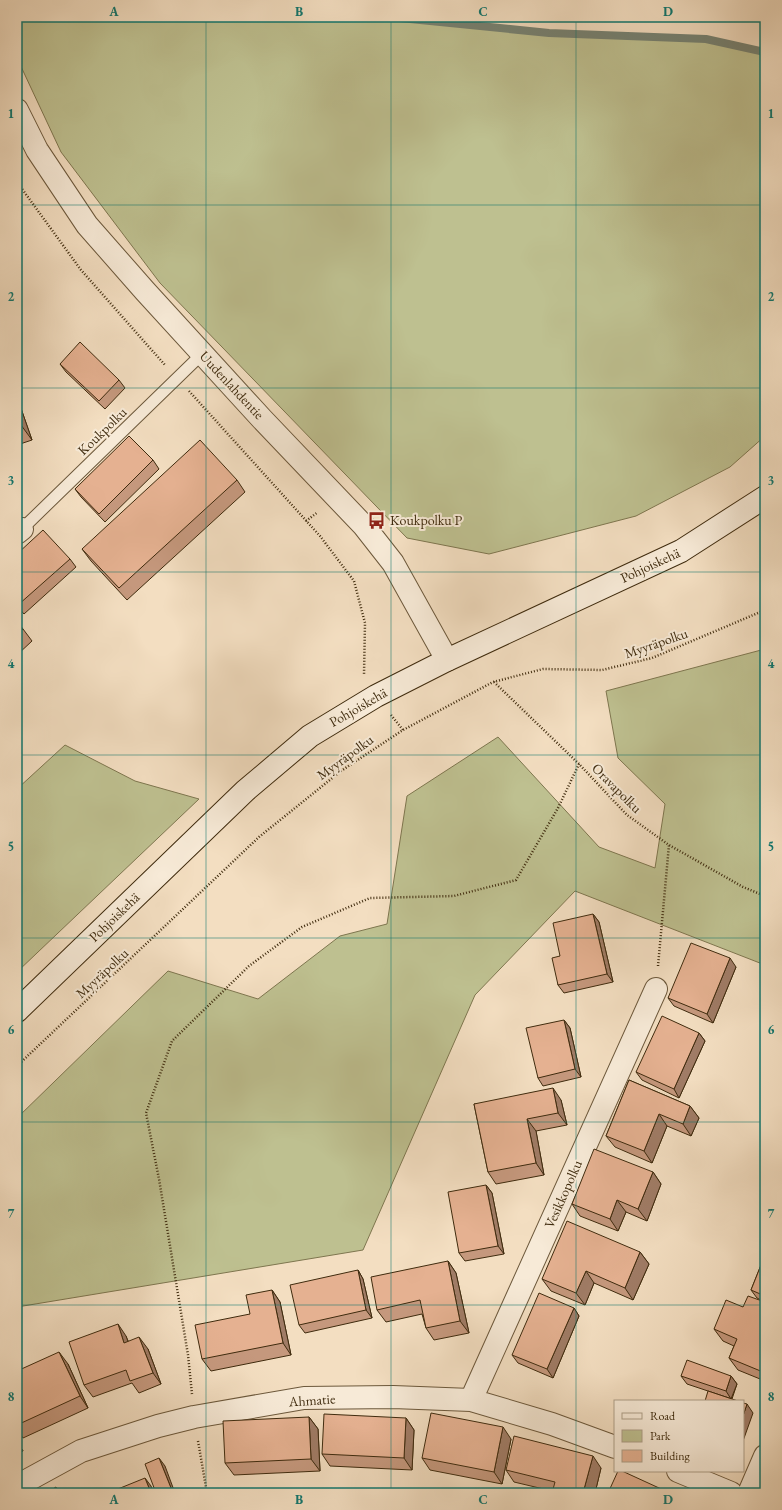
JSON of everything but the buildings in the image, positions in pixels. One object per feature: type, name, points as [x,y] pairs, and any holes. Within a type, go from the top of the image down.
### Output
[{"type":"street","name":"Uudenlahdentie","points":[[17,110],[37,150],[87,225],[202,354],[364,526],[393,563],[447,660]]},
{"type":"street","name":"Pohjoiskehä","points":[[17,1011],[245,791],[310,736],[376,696],[447,660],[681,551],[765,497]]},
{"type":"street","name":"Vesikkopolku","points":[[471,1400],[656,989]]},
{"type":"street","name":"Ahmatie","points":[[17,1486],[81,1451],[158,1426],[194,1417],[304,1398],[393,1397],[471,1400],[552,1424],[614,1447]]},
{"type":"street","points":[[749,1493],[765,1456]]},
{"type":"street","points":[[680,1472],[731,1493]]},
{"type":"lane","name":"Koukpolku","points":[[20,531],[202,354]]},
{"type":"path","points":[[17,182],[81,270],[320,536],[354,581],[365,623],[364,674],[376,696],[402,730]]},
{"type":"path","name":"Myyräpolku","points":[[17,1066],[259,837],[340,771],[402,730],[493,682],[543,669],[602,670],[652,658],[765,610]]},
{"type":"path","name":"Oravapolku","points":[[493,682],[580,764],[627,815],[669,845],[744,887],[765,896]]},
{"type":"path","points":[[207,1493],[194,1417],[188,1355],[159,1179],[146,1114],[172,1041],[249,966],[302,927],[370,898],[454,896],[516,880],[558,808],[580,764]]},
{"type":"path","points":[[656,989],[669,845]]},
{"type":"green space","points":[[17,17],[390,17],[549,33],[706,39],[765,52],[765,436],[730,467],[636,516],[489,554],[407,538],[160,283],[61,152],[17,58]]},
{"type":"green space","points":[[765,649],[765,965],[575,891],[475,995],[363,1250],[17,1307],[17,1118],[168,971],[258,999],[340,936],[387,924],[407,796],[498,737],[599,847],[655,868],[665,804],[618,758],[606,691]]},
{"type":"green space","points":[[65,745],[135,781],[199,799],[17,972],[17,789]]},
{"type":"waterway","points":[[390,17],[549,33],[706,39],[765,52]]},
{"type":"place","name":"Koukpolku P","points":[[377,520]]}]
